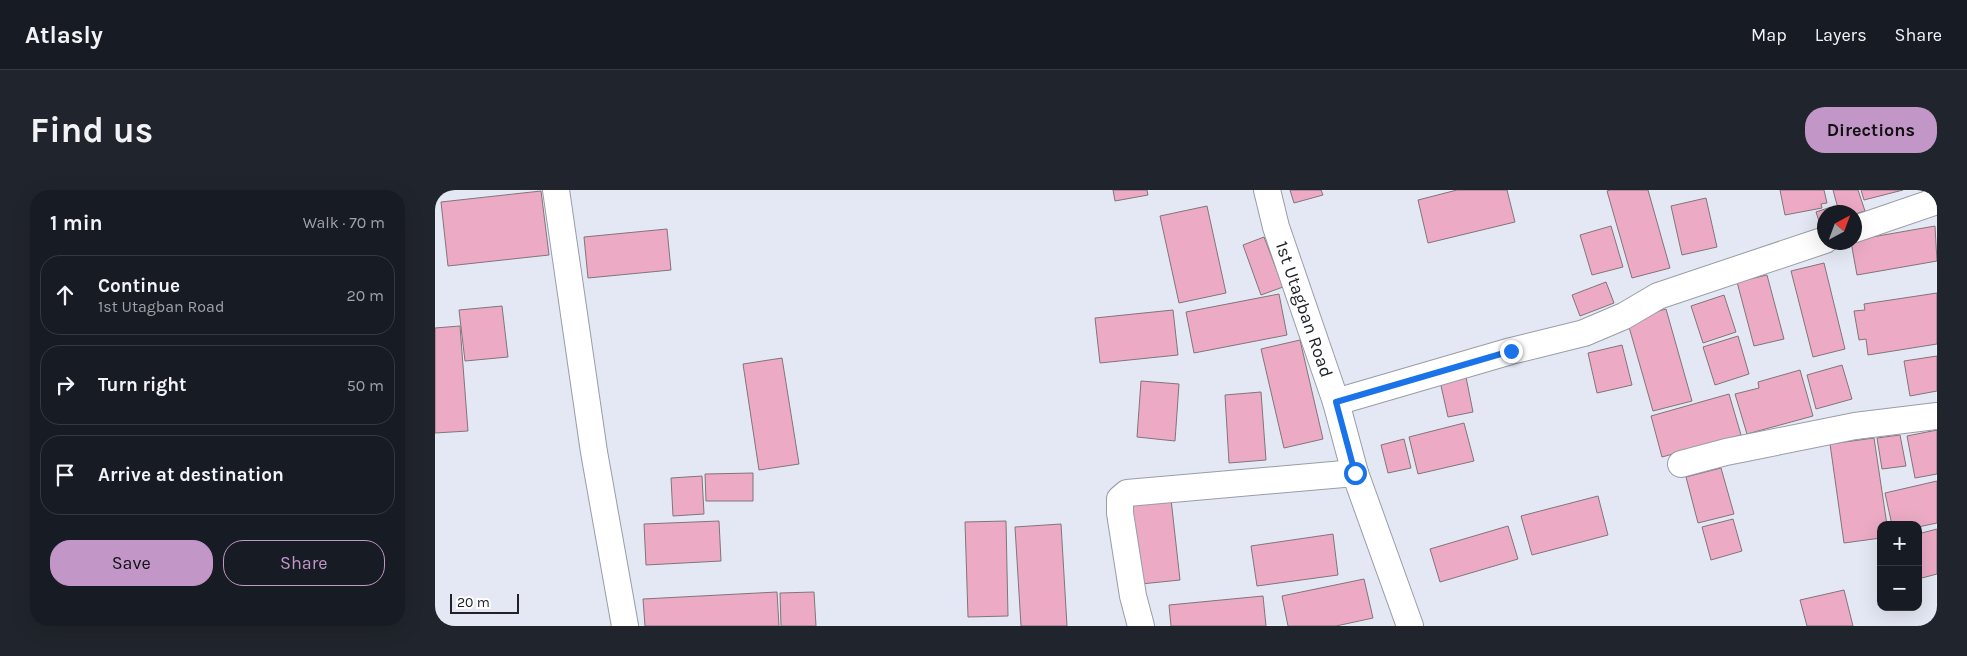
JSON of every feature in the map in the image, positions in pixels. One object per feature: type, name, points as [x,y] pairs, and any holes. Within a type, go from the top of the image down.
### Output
[{"type":"street","points":[[556,190],[593,452],[625,626]]},
{"type":"street","name":"1st Utagban Road","points":[[1267,190],[1276,227],[1336,402],[1355,473],[1410,626]]},
{"type":"street","points":[[1862,227],[1937,201]]},
{"type":"street","points":[[1336,402],[1511,351],[1584,333],[1624,316],[1658,296],[1817,243]]},
{"type":"street","points":[[1681,464],[1726,452],[1855,426],[1937,416]]},
{"type":"street","points":[[1141,626],[1133,596],[1120,513],[1120,499],[1127,493],[1355,473]]},
{"type":"building","points":[[1113,190],[1147,190],[1148,195],[1115,201]]},
{"type":"building","points":[[1290,190],[1321,190],[1323,195],[1294,203]]},
{"type":"building","points":[[1457,190],[1507,190],[1515,222],[1428,243],[1418,200]]},
{"type":"building","points":[[1648,190],[1670,268],[1632,278],[1607,191]]},
{"type":"building","points":[[1780,190],[1824,190],[1827,203],[1817,205],[1817,209],[1785,215]]},
{"type":"building","points":[[1833,190],[1858,190],[1865,211],[1862,212],[1862,205],[1837,205]]},
{"type":"building","points":[[1861,190],[1903,190],[1864,200]]},
{"type":"building","points":[[541,191],[549,255],[448,266],[441,202]]},
{"type":"building","points":[[1706,198],[1717,247],[1682,255],[1671,206]]},
{"type":"building","points":[[1207,206],[1226,293],[1179,303],[1160,216]]},
{"type":"building","points":[[1611,226],[1623,267],[1592,275],[1580,235]]},
{"type":"building","points":[[1935,226],[1937,261],[1857,275],[1852,250],[1862,250],[1862,239]]},
{"type":"building","points":[[667,229],[671,270],[588,278],[584,237]]},
{"type":"building","points":[[1264,237],[1283,287],[1261,295],[1243,245]]},
{"type":"building","points":[[1824,263],[1845,349],[1813,357],[1791,271]]},
{"type":"building","points":[[1767,275],[1784,339],[1754,346],[1737,282]]},
{"type":"building","points":[[1606,282],[1614,303],[1580,316],[1572,295]]},
{"type":"building","points":[[1937,293],[1937,344],[1868,355],[1866,339],[1859,340],[1854,311],[1865,310],[1864,304]]},
{"type":"building","points":[[1279,294],[1287,335],[1194,353],[1186,312]]},
{"type":"building","points":[[1724,295],[1736,332],[1703,343],[1691,306]]},
{"type":"building","points":[[502,306],[508,357],[465,361],[459,310]]},
{"type":"building","points":[[1666,309],[1692,401],[1653,411],[1627,320]]},
{"type":"building","points":[[1173,310],[1178,355],[1100,363],[1095,318]]},
{"type":"building","points":[[460,326],[468,431],[435,433],[435,328]]},
{"type":"building","points":[[1738,336],[1749,374],[1715,385],[1703,347]]},
{"type":"building","points":[[1300,340],[1323,439],[1284,448],[1261,349]]},
{"type":"building","points":[[1622,345],[1632,385],[1597,393],[1588,353]]},
{"type":"building","points":[[1937,356],[1937,391],[1910,396],[1904,361]]},
{"type":"building","points":[[782,358],[799,464],[759,470],[743,364]]},
{"type":"building","points":[[1842,365],[1852,399],[1816,409],[1807,375]]},
{"type":"building","points":[[1800,370],[1813,416],[1747,434],[1735,394],[1759,388],[1758,382]]},
{"type":"building","points":[[1465,372],[1473,412],[1448,417],[1439,377]]},
{"type":"building","points":[[1141,381],[1179,384],[1175,441],[1137,437]]},
{"type":"building","points":[[1261,392],[1266,460],[1229,463],[1225,395]]},
{"type":"building","points":[[1729,394],[1741,435],[1662,457],[1651,416]]},
{"type":"building","points":[[1464,423],[1474,461],[1418,474],[1409,437]]},
{"type":"building","points":[[1937,430],[1937,474],[1915,478],[1907,436]]},
{"type":"building","points":[[1900,435],[1906,466],[1882,469],[1877,438]]},
{"type":"building","points":[[1874,438],[1886,521],[1877,521],[1877,539],[1844,543],[1830,444]]},
{"type":"building","points":[[1404,439],[1411,468],[1388,473],[1381,445]]},
{"type":"building","points":[[1721,468],[1734,514],[1698,523],[1686,477]]},
{"type":"building","points":[[753,473],[753,501],[706,501],[705,474]]},
{"type":"building","points":[[702,476],[704,514],[673,516],[671,478]]},
{"type":"building","points":[[1937,481],[1937,523],[1922,526],[1922,521],[1891,521],[1885,493]]},
{"type":"building","points":[[1170,490],[1180,580],[1141,584],[1131,494]]},
{"type":"building","points":[[1598,496],[1608,535],[1532,555],[1521,516]]},
{"type":"building","points":[[1733,519],[1742,551],[1711,560],[1702,527]]},
{"type":"building","points":[[719,521],[721,561],[646,565],[644,524]]},
{"type":"building","points":[[1006,521],[1008,616],[968,617],[965,522]]},
{"type":"building","points":[[1061,524],[1067,626],[1021,626],[1015,527]]},
{"type":"building","points":[[1508,526],[1518,559],[1440,582],[1430,549]]},
{"type":"building","points":[[1937,529],[1937,574],[1922,578],[1922,566],[1922,533]]},
{"type":"building","points":[[1333,534],[1338,575],[1257,586],[1251,546]]},
{"type":"building","points":[[1364,579],[1373,618],[1336,626],[1288,626],[1282,596]]},
{"type":"building","points":[[1844,590],[1853,626],[1807,626],[1800,600]]},
{"type":"building","points":[[777,592],[779,626],[645,626],[643,599]]},
{"type":"building","points":[[814,592],[816,626],[781,626],[780,593]]},
{"type":"building","points":[[1263,596],[1266,626],[1171,626],[1169,605]]},
{"type":"route","points":[[1355,473],[1336,402],[1511,351]]}]
